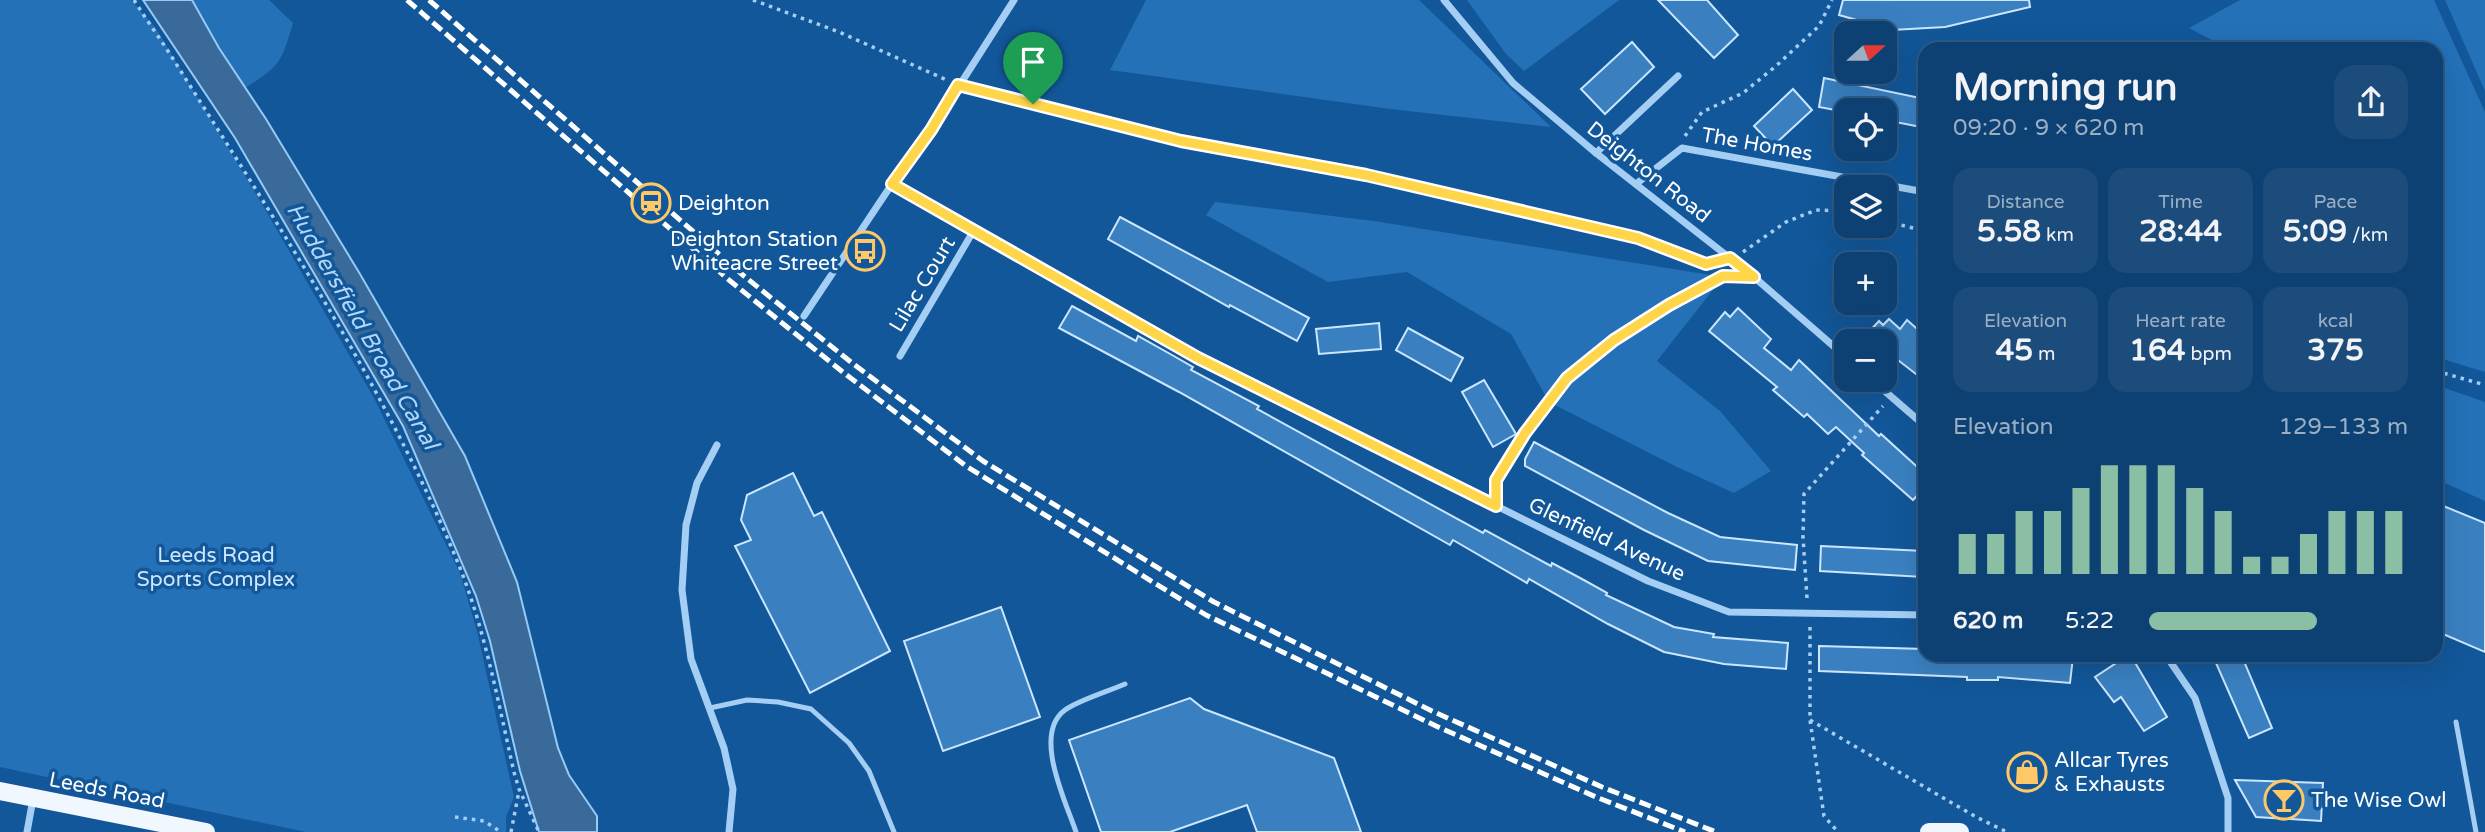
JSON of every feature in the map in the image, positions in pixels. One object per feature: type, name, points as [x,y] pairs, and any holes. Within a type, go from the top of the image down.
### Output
[{"type":"main road","name":"Leeds Road","points":[[0,792],[206,832]]},
{"type":"main road","points":[[1929,832],[1960,832]]},
{"type":"street","points":[[804,316],[931,130],[1014,0]]},
{"type":"street","name":"Deighton Road","points":[[1444,0],[1513,83],[1596,153],[1754,277],[1834,347]]},
{"type":"street","points":[[1596,153],[1678,76]]},
{"type":"street","name":"The Homes","points":[[1636,184],[1682,148],[1918,191]]},
{"type":"street","name":"Glenfield Avenue","points":[[892,184],[1198,358],[1648,581],[1730,612],[1918,615]]},
{"type":"street","name":"Lilac Court","points":[[900,356],[974,230]]},
{"type":"street","points":[[1886,392],[1918,420]]},
{"type":"street","points":[[717,445],[697,483],[685,525],[682,590],[691,659],[724,748],[733,789],[729,832]]},
{"type":"street","points":[[2170,662],[2195,698],[2228,798],[2228,832]]},
{"type":"street","points":[[27,832],[33,799]]},
{"type":"lane","points":[[1076,832],[1049,752],[1055,723],[1064,710],[1125,684]]},
{"type":"lane","points":[[710,708],[747,700],[778,702],[811,709],[849,743],[869,771],[894,832]]},
{"type":"lane","points":[[2456,722],[2476,832]]},
{"type":"path","points":[[134,0],[345,338],[420,480],[458,565],[480,627],[519,789],[539,832]]},
{"type":"path","points":[[753,0],[839,32],[958,85],[1181,141],[1366,175],[1638,238],[1706,264],[1751,249],[1786,222],[1816,209],[1834,210]]},
{"type":"path","points":[[1682,148],[1686,134],[1702,112],[1743,93],[1776,66],[1819,26],[1832,0]]},
{"type":"path","points":[[1897,224],[1918,229]]},
{"type":"path","points":[[1496,506],[1496,480],[1525,433],[1567,378],[1614,340],[1669,305],[1723,276],[1754,277]]},
{"type":"path","points":[[2443,373],[2485,385]]},
{"type":"path","points":[[1838,832],[1824,817],[1810,720],[1810,614],[1803,537],[1804,494],[1892,397]]},
{"type":"path","points":[[1810,720],[1976,817],[2007,832]]},
{"type":"path","points":[[511,832],[519,789]]},
{"type":"path","points":[[455,817],[484,821],[501,832]]},
{"type":"green space","name":"Leeds Road Sports Complex","points":[[0,0],[131,0],[155,27],[262,204],[374,398],[460,573],[477,631],[514,797],[506,817],[506,832],[306,832],[0,767]]},
{"type":"green space","points":[[192,0],[269,0],[293,23],[278,62],[245,88]]},
{"type":"green space","points":[[1146,0],[1419,0],[1551,127],[1390,109],[1110,70]]},
{"type":"green space","points":[[1467,0],[1619,0],[1524,71],[1506,54]]},
{"type":"green space","points":[[2240,0],[2434,0],[2485,112],[2485,372],[2443,359],[2443,42],[2216,42],[2189,28]]},
{"type":"green space","points":[[2445,0],[2485,0],[2485,91]]},
{"type":"green space","points":[[1215,202],[1374,221],[1723,277],[1657,361],[1720,411],[1771,471],[1734,493],[1677,467],[1549,402],[1511,334],[1407,272],[1328,282],[1206,215]]},
{"type":"green space","points":[[2443,387],[2485,402],[2485,501],[2443,482]]},
{"type":"water","name":"Huddersfield Broad Canal","points":[[143,0],[192,0],[360,274],[465,456],[517,582],[558,748],[569,775],[597,816],[597,832],[539,832],[520,771],[490,641],[476,596],[403,426],[235,138]]},
{"type":"building","points":[[1658,0],[1707,0],[1738,35],[1714,58]]},
{"type":"building","points":[[1843,0],[2029,0],[2030,7],[1945,27],[1897,30],[1897,21],[1860,21],[1839,15]]},
{"type":"building","points":[[1632,42],[1654,67],[1605,114],[1581,89]]},
{"type":"building","points":[[1824,78],[1834,80],[1834,84],[1853,84],[1918,98],[1918,126],[1897,122],[1897,98],[1834,98],[1834,110],[1819,107]]},
{"type":"building","points":[[1793,89],[1812,110],[1773,146],[1754,126]]},
{"type":"building","points":[[1120,217],[1309,318],[1297,341],[1230,305],[1229,307],[1108,239]]},
{"type":"building","points":[[1072,306],[1136,341],[1138,336],[1193,367],[1191,370],[1259,406],[1257,409],[1483,533],[1485,530],[1551,566],[1552,563],[1607,593],[1606,595],[1674,627],[1714,634],[1713,637],[1788,643],[1786,669],[1724,664],[1664,652],[1529,579],[1527,583],[1453,540],[1450,545],[1179,392],[1059,328]]},
{"type":"building","points":[[1738,308],[1771,339],[1764,348],[1791,370],[1799,360],[1879,436],[1881,434],[1918,468],[1918,495],[1913,500],[1862,455],[1864,453],[1836,427],[1828,434],[1807,414],[1804,417],[1773,390],[1777,387],[1709,331],[1725,312],[1730,317]]},
{"type":"building","points":[[1889,319],[1900,329],[1907,320],[1918,330],[1918,376],[1897,359],[1897,329],[1872,329],[1879,321],[1883,325]]},
{"type":"building","points":[[1379,323],[1381,349],[1319,354],[1316,329]]},
{"type":"building","points":[[1408,328],[1463,358],[1451,381],[1396,350]]},
{"type":"building","points":[[1484,380],[1516,434],[1493,447],[1462,392]]},
{"type":"building","points":[[1534,442],[1668,513],[1720,537],[1797,545],[1795,570],[1708,561],[1644,530],[1525,466],[1525,459]]},
{"type":"building","points":[[793,473],[814,516],[822,512],[890,651],[810,693],[735,546],[751,540],[741,520],[747,495]]},
{"type":"building","points":[[2443,506],[2485,523],[2485,652],[2443,634]]},
{"type":"building","points":[[1821,546],[1918,551],[1918,577],[1820,571]]},
{"type":"building","points":[[1001,607],[1040,717],[943,751],[904,641]]},
{"type":"building","points":[[1819,646],[1918,649],[1918,662],[2072,662],[2070,683],[1998,677],[1998,680],[1967,680],[1967,677],[1819,671]]},
{"type":"building","points":[[2118,662],[2135,662],[2167,717],[2144,731],[2121,697],[2114,702],[2095,677]]},
{"type":"building","points":[[2216,662],[2244,662],[2272,728],[2249,738]]},
{"type":"building","points":[[1190,698],[1204,709],[1334,758],[1361,832],[1257,832],[1247,805],[1170,832],[1101,832],[1069,740]]},
{"type":"building","name":"The Wise Owl","points":[[2235,780],[2323,783],[2321,821],[2256,817]]},
{"type":"railway","points":[[407,0],[729,280],[844,373],[966,466],[1206,615],[1436,726],[1596,797],[1685,832]]},
{"type":"railway","points":[[429,0],[744,276],[852,363],[983,461],[1214,602],[1432,711],[1602,787],[1716,832]]},
{"type":"place","name":"Deighton","points":[[651,203]]},
{"type":"place","name":"Deighton Station Whiteacre Street","points":[[865,251]]},
{"type":"place","name":"Allcar Tyres & Exhausts","points":[[2027,772]]},
{"type":"place","name":"The Wise Owl","points":[[2284,800]]},
{"type":"route","points":[[958,85],[1033,104],[1181,141],[1366,175],[1638,238],[1706,264],[1730,258],[1754,277],[1723,276],[1669,305],[1614,340],[1567,378],[1525,433],[1496,480],[1496,506],[1198,358],[892,184],[931,130],[958,85]]}]
